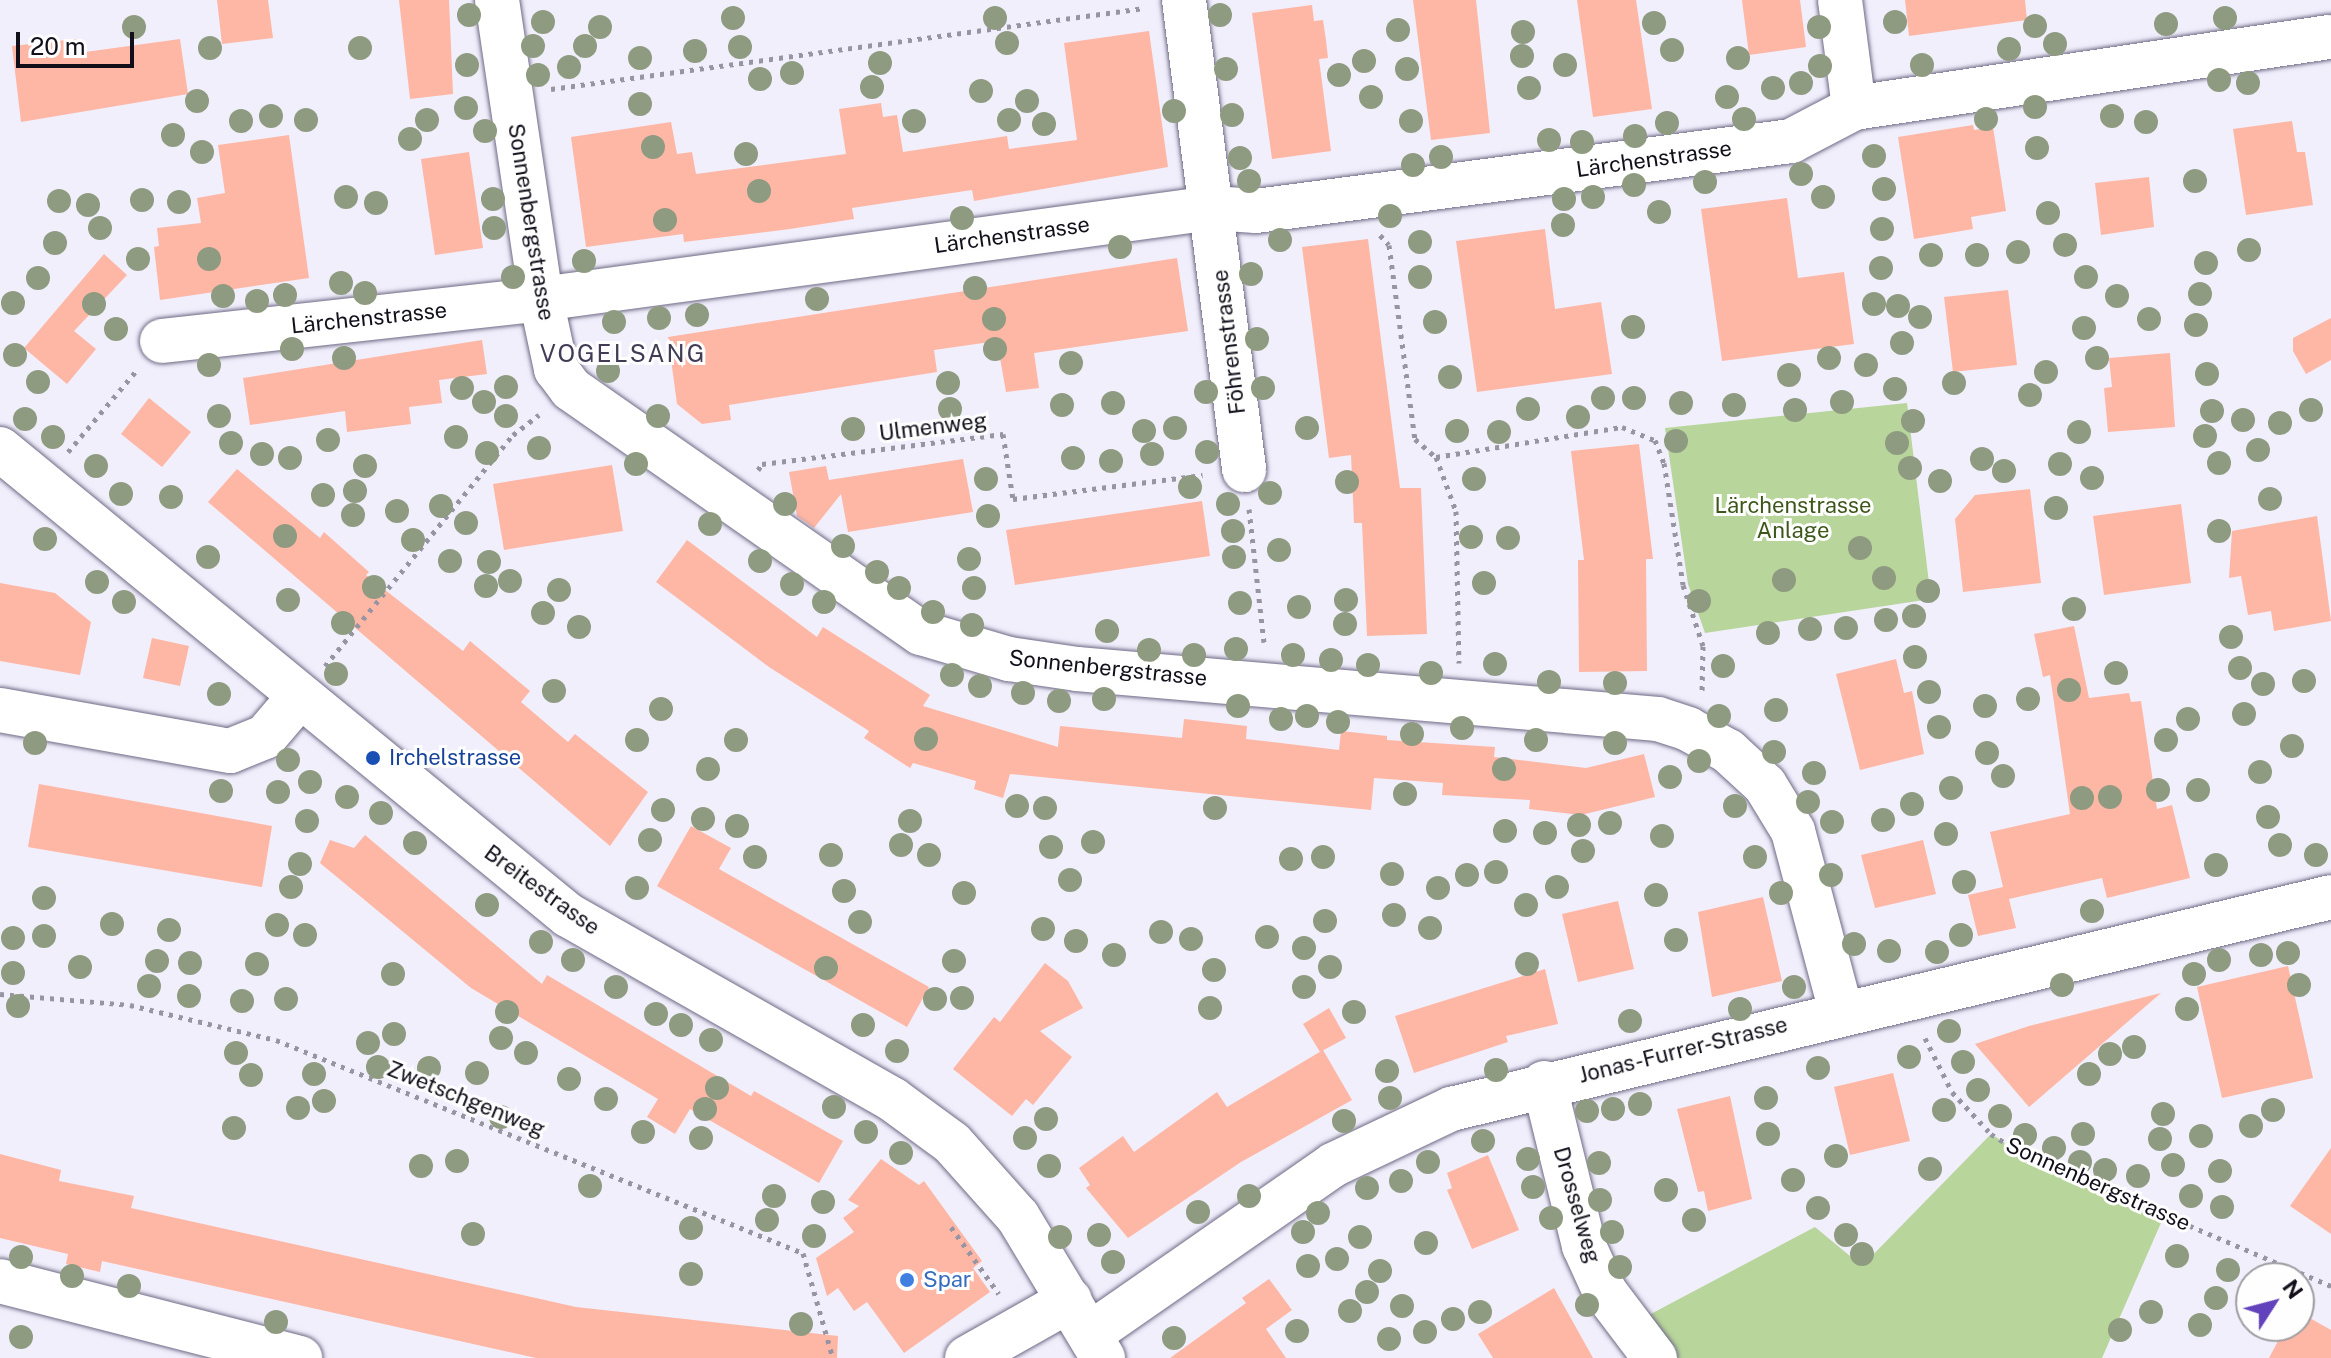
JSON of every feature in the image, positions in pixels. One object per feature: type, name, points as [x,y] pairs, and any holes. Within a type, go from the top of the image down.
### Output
[{"type":"street","name":"Sonnenbergstrasse","points":[[497,0],[541,299],[556,369],[571,389],[921,633],[1009,659],[1077,669],[1658,719],[1728,751],[1765,785],[1793,831],[1841,1011]]},
{"type":"street","points":[[1840,0],[1854,108]]},
{"type":"street","name":"Föhrenstrasse","points":[[1184,2],[1244,470]]},
{"type":"street","name":"Lärchenstrasse","points":[[162,341],[541,299],[1212,208],[1256,211],[1791,141],[1854,108],[2331,37]]},
{"type":"street","name":"Breitestrasse","points":[[0,449],[568,915],[919,1116],[997,1190],[1087,1331]]},
{"type":"street","points":[[0,710],[230,751],[265,737],[299,697]]},
{"type":"street","name":"Jonas-Furrer-Strasse","points":[[967,1358],[1087,1331],[1333,1165],[1383,1137],[1451,1109],[1544,1083],[1841,1011],[2331,897]]},
{"type":"street","name":"Drosselweg","points":[[1544,1083],[1584,1246],[1605,1292],[1655,1358]]},
{"type":"street","points":[[0,1281],[300,1358]]},
{"type":"path","points":[[511,94],[1184,2]]},
{"type":"path","points":[[1347,199],[1389,245],[1415,439],[1436,457],[1456,511],[1459,649]]},
{"type":"path","points":[[42,484],[162,341]]},
{"type":"path","points":[[299,697],[513,435],[571,389]]},
{"type":"path","points":[[1436,457],[1622,427],[1655,440],[1664,463],[1683,585],[1703,646]]},
{"type":"path","name":"Ulmenweg","points":[[735,504],[762,464],[1003,434],[1013,499],[1244,470]]},
{"type":"path","points":[[1244,470],[1269,684]]},
{"type":"path","name":"Zwetschgenweg","points":[[0,994],[130,1005],[276,1040],[803,1253],[833,1358]]},
{"type":"path","name":"Sonnenbergstrasse","points":[[1924,1030],[1952,1092],[2002,1141],[2331,1286]]},
{"type":"path","points":[[951,1227],[990,1281]]},
{"type":"green space","name":"Lärchenstrasse Anlage","points":[[1907,403],[1931,599],[1705,633],[1688,584],[1665,428]]},
{"type":"green space","points":[[1991,1134],[2024,1155],[2164,1216],[2102,1358],[1655,1358],[1630,1325],[1815,1227],[1862,1266]]},
{"type":"building","points":[[217,0],[268,0],[273,38],[222,44]]},
{"type":"building","points":[[399,0],[449,0],[453,94],[410,99]]},
{"type":"building","points":[[1413,0],[1476,0],[1490,133],[1431,140]]},
{"type":"building","points":[[1577,0],[1636,0],[1652,109],[1593,117]]},
{"type":"building","points":[[1742,0],[1800,0],[1806,47],[1749,55]]},
{"type":"building","points":[[1905,0],[2025,0],[2027,20],[1909,36]]},
{"type":"building","points":[[1312,5],[1314,21],[1323,20],[1326,40],[1328,58],[1319,59],[1331,151],[1272,159],[1252,13]]},
{"type":"building","points":[[1149,31],[1168,167],[974,201],[972,190],[852,208],[854,219],[790,229],[684,242],[683,234],[586,247],[571,137],[671,122],[677,154],[692,152],[696,174],[846,154],[839,109],[881,103],[883,117],[897,115],[903,152],[1007,136],[1009,149],[1077,140],[1064,43]]},
{"type":"building","points":[[76,39],[78,53],[180,39],[188,94],[21,122],[12,46]]},
{"type":"building","points":[[2292,121],[2297,152],[2305,152],[2313,205],[2246,215],[2233,129]]},
{"type":"building","points":[[1973,125],[1974,130],[1993,127],[2006,211],[1971,217],[1973,229],[1914,239],[1898,137]]},
{"type":"building","points":[[289,135],[309,278],[160,300],[154,247],[159,246],[157,228],[201,223],[197,198],[225,193],[218,145]]},
{"type":"building","points":[[469,152],[483,248],[435,255],[421,159]]},
{"type":"building","points":[[2149,177],[2154,227],[2101,235],[2095,183]]},
{"type":"building","points":[[1787,198],[1798,278],[1844,272],[1854,344],[1722,361],[1701,209]]},
{"type":"building","points":[[1545,229],[1555,309],[1601,302],[1612,374],[1477,392],[1456,241]]},
{"type":"building","points":[[1368,239],[1400,488],[1421,488],[1427,634],[1367,636],[1362,523],[1354,523],[1351,455],[1329,458],[1302,247]]},
{"type":"building","points":[[104,254],[127,275],[74,331],[96,349],[67,384],[24,348]]},
{"type":"building","points":[[1177,258],[1188,331],[1034,353],[1039,388],[1006,392],[997,341],[934,350],[937,372],[729,405],[731,420],[702,424],[677,404],[668,337]]},
{"type":"building","points":[[2008,290],[2017,365],[1953,372],[1944,297]]},
{"type":"building","points":[[2331,318],[2331,360],[2306,374],[2293,351],[2293,338]]},
{"type":"building","points":[[482,340],[487,374],[439,380],[442,403],[409,407],[411,424],[347,432],[345,411],[250,425],[243,378]]},
{"type":"building","points":[[2170,353],[2175,427],[2108,432],[2104,388],[2112,387],[2109,358]]},
{"type":"building","points":[[149,398],[191,432],[162,467],[121,434]]},
{"type":"building","points":[[1639,444],[1653,559],[1646,559],[1647,671],[1579,672],[1578,560],[1584,560],[1571,451]]},
{"type":"building","points":[[963,459],[973,512],[848,532],[841,494],[814,528],[797,516],[789,472],[826,466],[829,480]]},
{"type":"building","points":[[612,465],[623,531],[504,550],[493,484]]},
{"type":"building","points":[[237,469],[320,538],[324,532],[369,572],[366,575],[463,651],[470,641],[530,691],[521,702],[568,742],[575,734],[648,792],[610,846],[208,502]]},
{"type":"building","points":[[2030,489],[2041,583],[1963,592],[1955,519],[1975,495]]},
{"type":"building","points":[[1202,501],[1210,556],[1015,585],[1006,530]]},
{"type":"building","points":[[2181,504],[2191,583],[2104,595],[2093,516]]},
{"type":"building","points":[[2317,516],[2331,621],[2274,631],[2271,611],[2248,615],[2241,576],[2229,578],[2232,531]]},
{"type":"building","points":[[687,540],[817,637],[823,627],[930,695],[923,706],[1058,747],[1060,726],[1182,738],[1184,719],[1247,726],[1246,739],[1339,750],[1341,731],[1387,736],[1387,740],[1495,747],[1494,757],[1586,768],[1644,754],[1655,797],[1581,815],[1529,809],[1530,800],[1442,795],[1443,783],[1374,778],[1371,810],[1010,774],[1003,798],[974,789],[976,781],[913,763],[910,768],[864,738],[869,731],[769,667],[656,582]]},
{"type":"building","points":[[0,583],[55,593],[91,622],[80,675],[0,661]]},
{"type":"building","points":[[2074,626],[2089,698],[2129,693],[2131,702],[2141,701],[2157,809],[2172,805],[2190,878],[2107,898],[2102,878],[2009,899],[2016,928],[1978,936],[1968,895],[2003,887],[1990,832],[2070,814],[2050,675],[2043,677],[2034,634]]},
{"type":"building","points":[[152,638],[189,646],[180,686],[143,678]]},
{"type":"building","points":[[1896,659],[1904,693],[1912,691],[1924,754],[1860,770],[1836,674]]},
{"type":"building","points":[[39,784],[272,826],[262,887],[28,847]]},
{"type":"building","points":[[691,826],[731,848],[719,869],[929,987],[907,1027],[657,886]]},
{"type":"building","points":[[365,835],[542,984],[547,975],[751,1096],[754,1091],[843,1141],[819,1183],[690,1109],[675,1134],[647,1117],[658,1099],[471,988],[320,863],[330,840],[354,848]]},
{"type":"building","points":[[1923,840],[1936,894],[1875,908],[1861,855]]},
{"type":"building","points":[[1763,897],[1782,981],[1712,997],[1698,912]]},
{"type":"building","points":[[1618,901],[1634,969],[1578,982],[1562,914]]},
{"type":"building","points":[[1045,963],[1068,981],[1083,1008],[1040,1031],[1072,1057],[1033,1105],[1026,1099],[1012,1116],[953,1069],[994,1017],[1000,1022]]},
{"type":"building","points":[[2288,966],[2313,1078],[2222,1098],[2197,987]]},
{"type":"building","points":[[1545,969],[1558,1024],[1506,1036],[1508,1042],[1414,1073],[1395,1016]]},
{"type":"building","points":[[2161,993],[2029,1107],[1975,1044],[2029,1026]]},
{"type":"building","points":[[1329,1008],[1346,1038],[1320,1052],[1303,1024]]},
{"type":"building","points":[[1323,1050],[1352,1100],[1241,1162],[1128,1238],[1086,1188],[1090,1185],[1079,1168],[1123,1136],[1134,1152],[1217,1092],[1227,1107]]},
{"type":"building","points":[[1893,1073],[1910,1141],[1850,1155],[1834,1087]]},
{"type":"building","points":[[1730,1096],[1752,1199],[1708,1211],[1704,1191],[1698,1192],[1677,1109]]},
{"type":"building","points":[[2331,1148],[2331,1234],[2290,1206]]},
{"type":"building","points":[[0,1154],[61,1170],[59,1181],[134,1196],[131,1208],[576,1307],[838,1336],[837,1358],[536,1358],[102,1261],[100,1272],[66,1264],[68,1254],[0,1238]]},
{"type":"building","points":[[1488,1155],[1519,1230],[1472,1249],[1447,1190],[1452,1188],[1447,1173]]},
{"type":"building","name":"Spar","points":[[881,1159],[919,1185],[924,1181],[982,1261],[973,1268],[990,1292],[904,1353],[867,1302],[854,1311],[838,1288],[827,1296],[816,1258],[854,1232],[843,1218],[859,1206],[848,1200]]},
{"type":"building","points":[[1269,1279],[1292,1310],[1266,1329],[1286,1358],[1170,1358],[1246,1303],[1242,1298]]},
{"type":"building","points":[[1554,1288],[1593,1358],[1493,1358],[1478,1334]]},
{"type":"building","points":[[2315,1321],[2331,1330],[2331,1358],[2269,1358],[2278,1342],[2315,1342]]},
{"type":"place","name":"Irchelstrasse","points":[[373,758]]},
{"type":"place","name":"Spar","points":[[907,1280]]},
{"type":"district","name":"VOGELSANG","points":[[623,354]]}]
